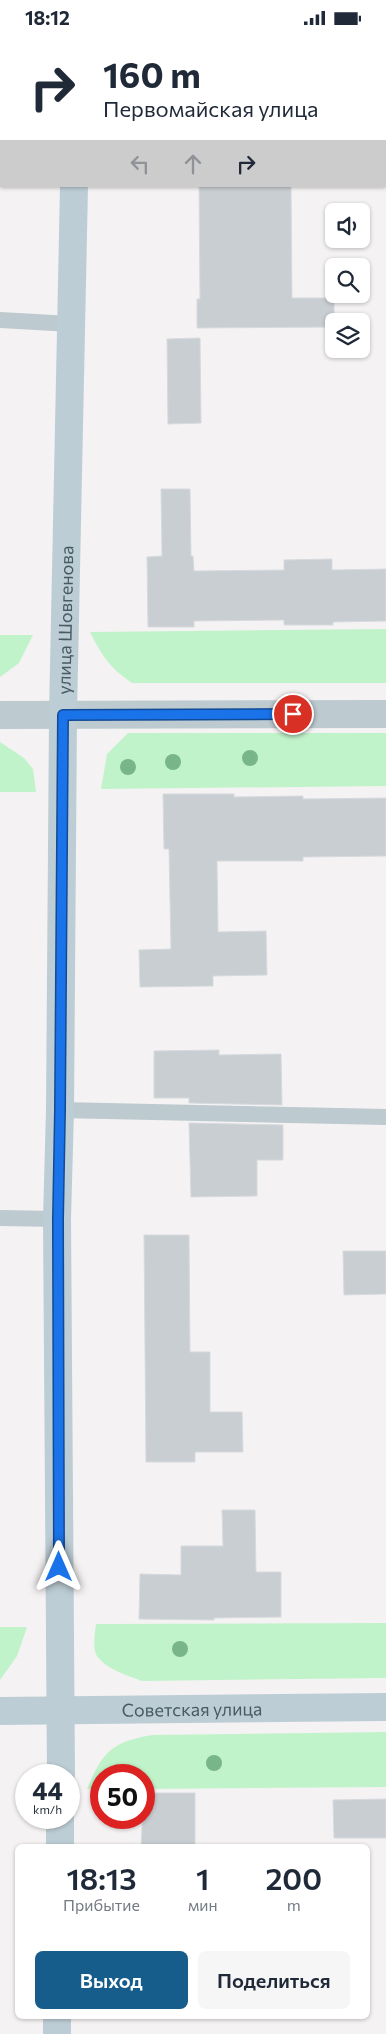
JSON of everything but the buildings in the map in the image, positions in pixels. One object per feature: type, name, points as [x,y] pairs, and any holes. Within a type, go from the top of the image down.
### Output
[{"type":"main road","name":"улица Шовгенова","points":[[61,1764],[58,1219],[63,715],[74,187]]},
{"type":"main road","name":"Советская улица","points":[[0,1711],[59,1712],[386,1707]]},
{"type":"main road","points":[[60,1829],[60,1844]]},
{"type":"main road","points":[[56,2034],[57,2019]]},
{"type":"street","points":[[0,715],[386,714]]},
{"type":"lane","points":[[0,320],[71,324]]},
{"type":"lane","points":[[60,1110],[386,1117]]},
{"type":"lane","points":[[0,1218],[58,1219]]},
{"type":"green space","points":[[386,629],[386,683],[132,683],[117,672],[107,661],[90,632]]},
{"type":"green space","points":[[0,635],[33,635],[19,663],[0,677]]},
{"type":"green space","points":[[128,733],[386,733],[386,786],[101,789],[107,754]]},
{"type":"green space","points":[[0,742],[24,758],[33,769],[36,792],[0,792]]},
{"type":"green space","points":[[386,1623],[386,1678],[142,1681],[106,1665],[95,1653],[94,1645],[96,1624]]},
{"type":"green space","points":[[0,1627],[27,1627],[17,1656],[0,1680]]},
{"type":"green space","points":[[386,1732],[386,1787],[155,1789],[155,1764],[99,1764],[104,1757],[118,1745],[153,1735]]},
{"type":"route","points":[[59,1567],[58,1219],[63,715],[293,714]]}]
